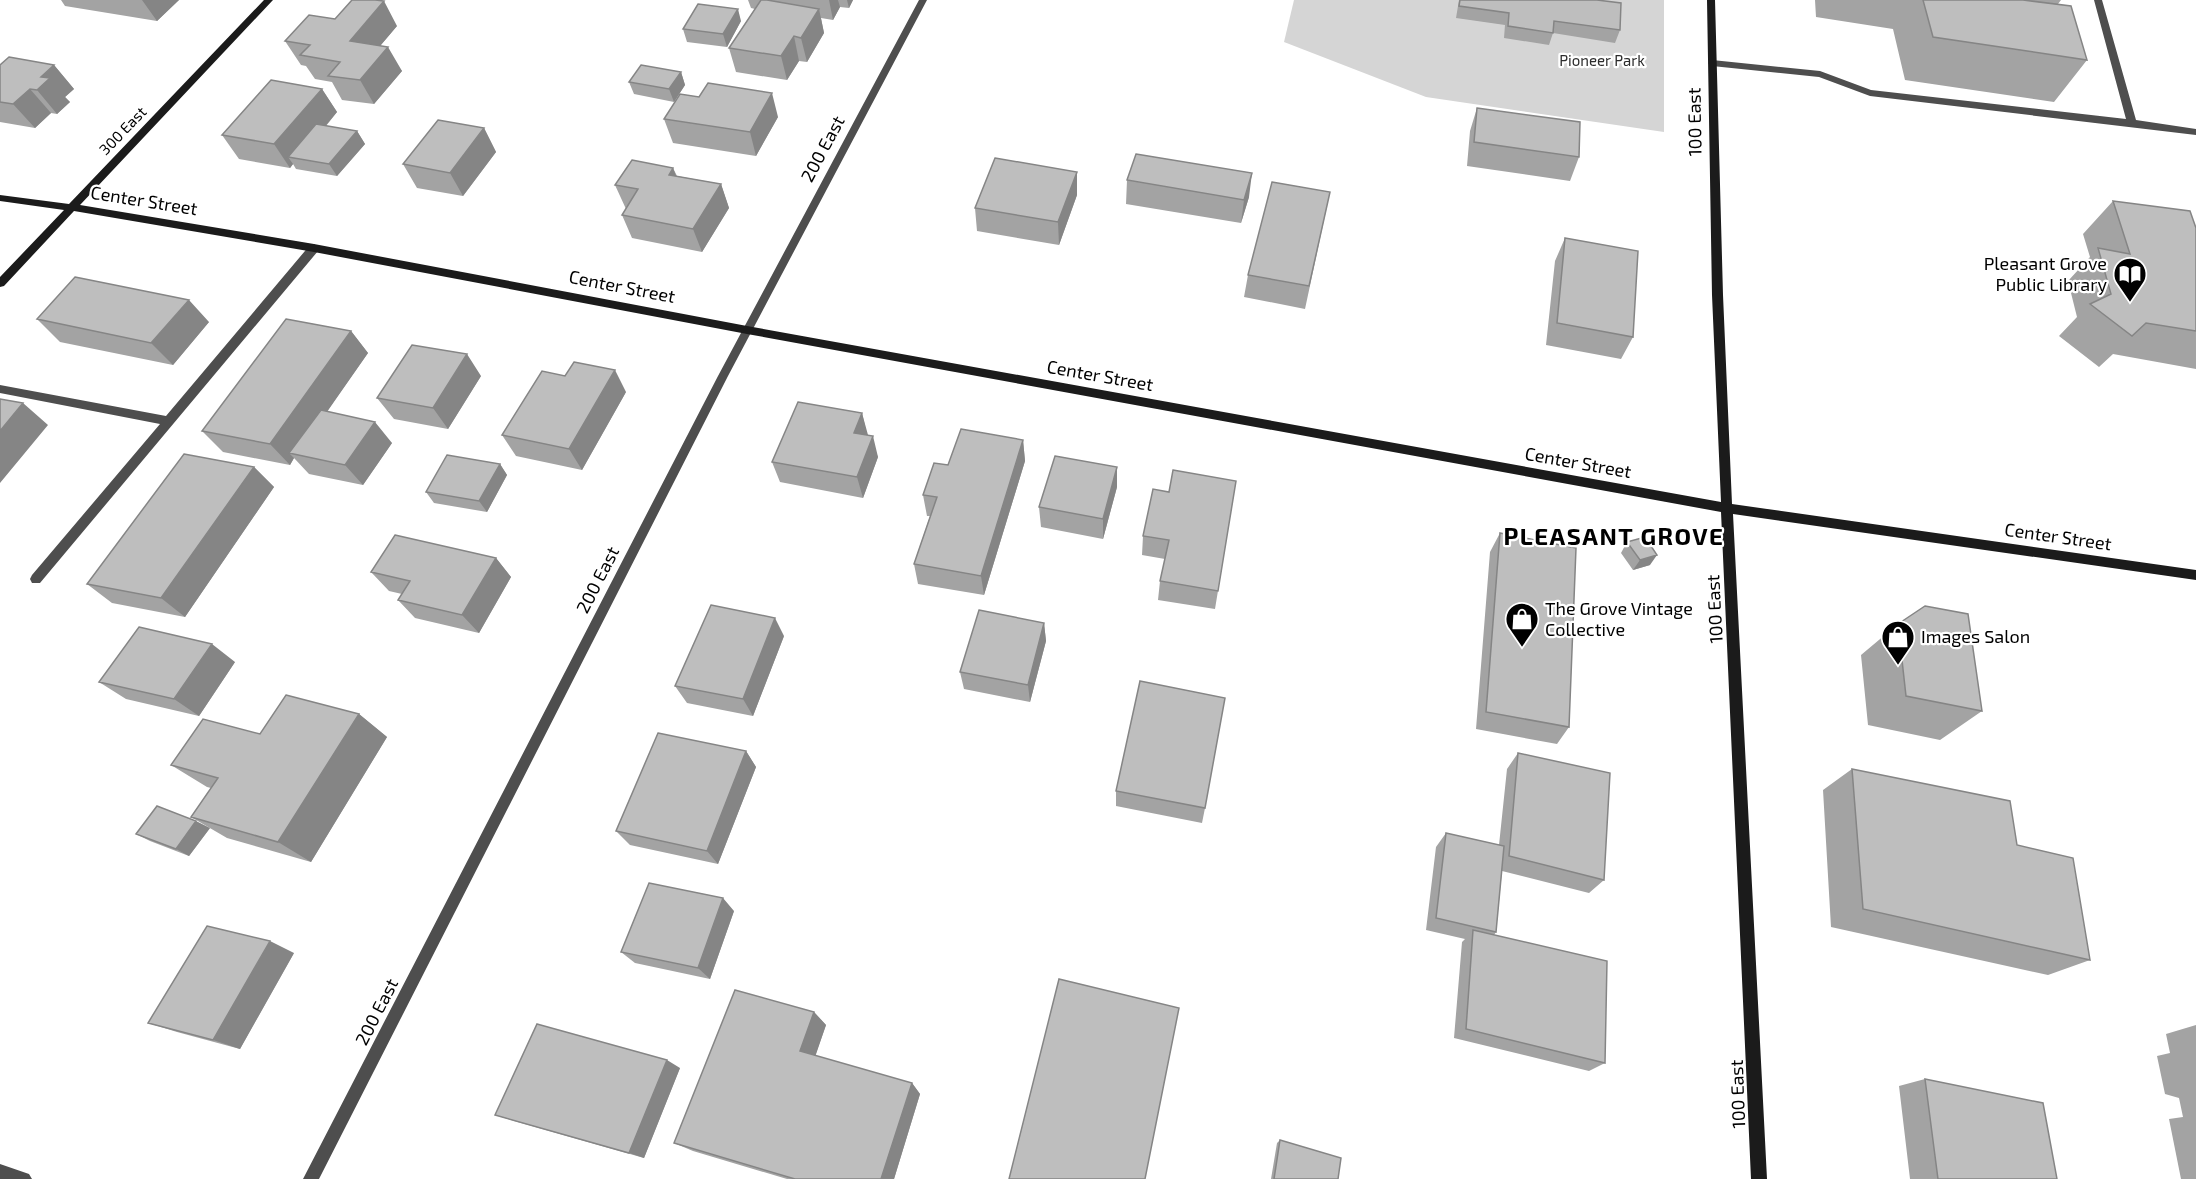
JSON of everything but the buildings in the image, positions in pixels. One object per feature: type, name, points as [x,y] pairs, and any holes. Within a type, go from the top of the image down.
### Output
[{"type":"street","name":"300 East","points":[[0,283],[269,0]]},
{"type":"street","name":"200 East","points":[[311,1179],[747,330],[923,0]]},
{"type":"street","name":"100 East","points":[[1711,0],[1721,401],[1759,1179]]},
{"type":"street","points":[[2098,0],[2132,123]]},
{"type":"street","points":[[1712,63],[1820,74],[1870,93],[2196,132]]},
{"type":"street","name":"Center Street","points":[[0,198],[71,207],[314,248],[747,330],[1727,508],[2196,575]]},
{"type":"street","points":[[36,579],[314,248]]},
{"type":"street","points":[[0,389],[168,421]]},
{"type":"street","points":[[0,1172],[24,1179]]},
{"type":"green space","name":"Pioneer Park","points":[[1294,0],[1664,0],[1664,132],[1426,97],[1284,42]]},
{"type":"place","name":"Pleasant Grove Public Library","points":[[2130,303]]},
{"type":"place","name":"The Grove Vintage Collective","points":[[1522,648]]},
{"type":"place","name":"Images Salon","points":[[1898,666]]},
{"type":"district","name":"PLEASANT GROVE","points":[[1614,537]]}]
